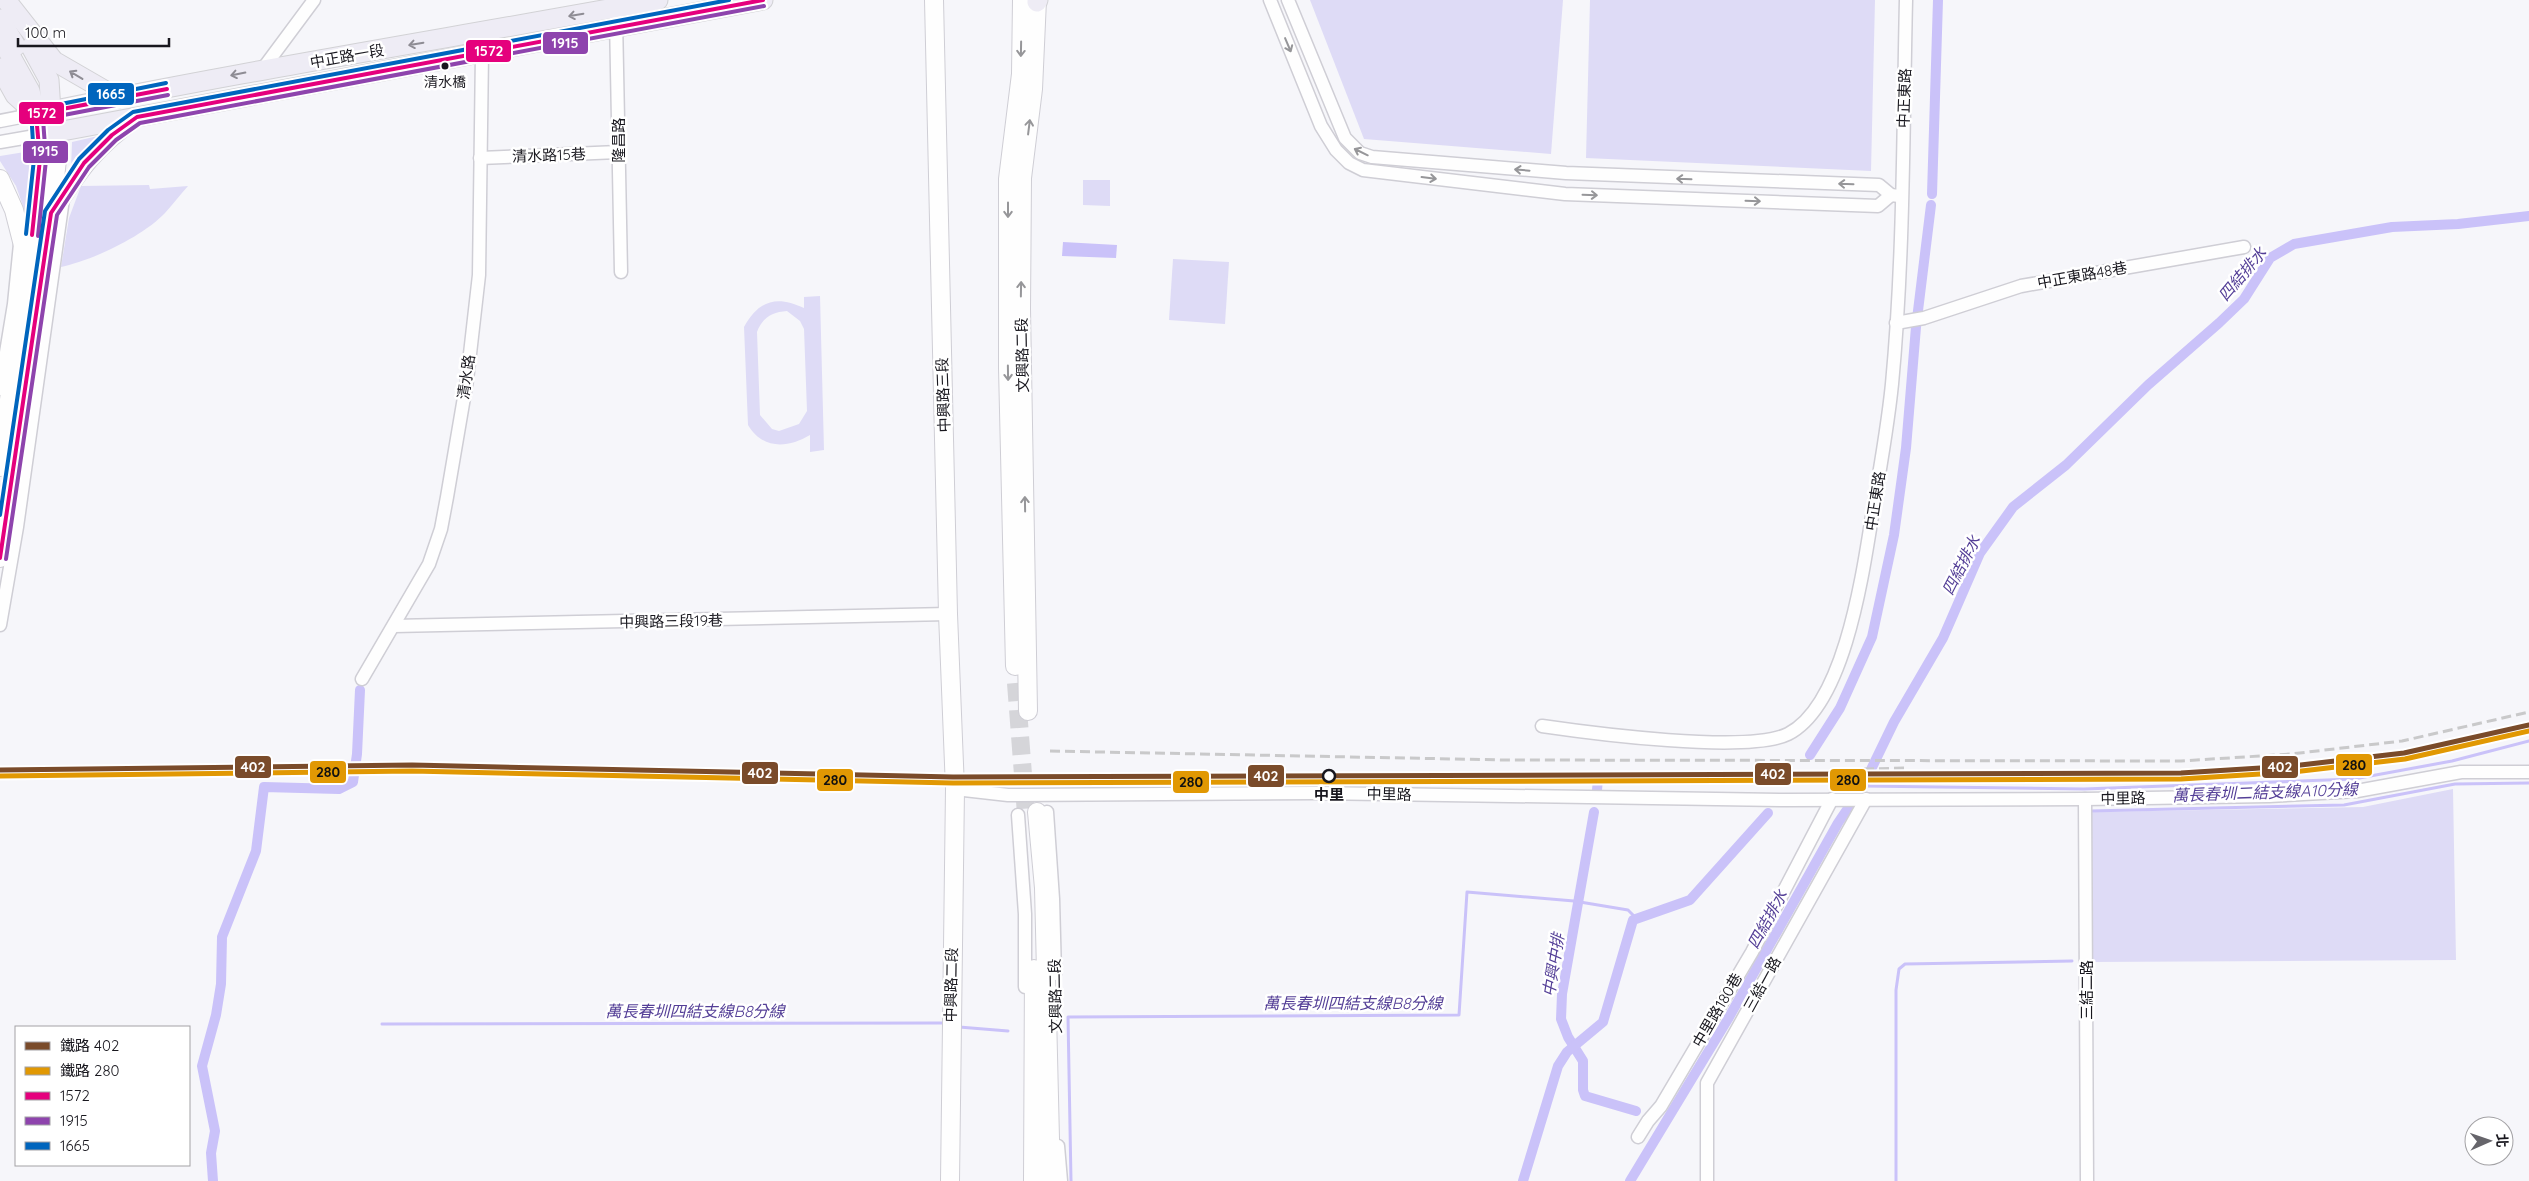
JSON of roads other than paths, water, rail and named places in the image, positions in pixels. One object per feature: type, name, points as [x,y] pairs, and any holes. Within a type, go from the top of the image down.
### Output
[{"type":"main road","points":[[6,0],[54,61],[118,98]]},
{"type":"main road","points":[[6,0],[49,80],[43,112]]},
{"type":"main road","name":"中正路一段","points":[[43,112],[262,70],[340,58],[658,0]]},
{"type":"main road","name":"中正路一段","points":[[47,134],[763,0]]},
{"type":"main road","points":[[0,19],[26,62],[43,112],[47,134]]},
{"type":"main road","points":[[0,37],[43,112]]},
{"type":"main road","points":[[0,68],[15,95],[43,112]]},
{"type":"street","points":[[262,70],[314,0]]},
{"type":"street","name":"中興路三段","points":[[934,0],[948,614],[955,789]]},
{"type":"street","name":"文興路二段","points":[[1016,682],[1008,368],[1008,179],[1020,74],[1034,0]]},
{"type":"street","name":"文興路二段","points":[[1028,710],[1021,309],[1022,197],[1033,88],[1034,0]]},
{"type":"street","points":[[1270,0],[1321,126],[1336,150],[1349,163],[1363,170],[1565,194],[1878,206],[1896,196]]},
{"type":"street","points":[[1288,0],[1345,138],[1360,153],[1372,156],[1566,173],[1879,186],[1896,196]]},
{"type":"street","name":"中正東路","points":[[1542,726],[1578,731],[1709,742],[1780,737],[1797,728],[1807,719],[1816,709],[1829,684],[1846,640],[1859,593],[1888,414],[1896,323],[1896,196],[1906,0]]},
{"type":"street","name":"隆昌路","points":[[614,8],[618,27],[620,272]]},
{"type":"street","name":"清水路","points":[[362,680],[429,564],[441,529],[447,498],[466,380],[479,275],[482,53]]},
{"type":"street","points":[[0,122],[43,112]]},
{"type":"street","points":[[51,213],[84,163],[112,135],[137,117]]},
{"type":"street","points":[[0,142],[47,134]]},
{"type":"street","points":[[0,467],[32,295],[51,213],[57,160],[47,134]]},
{"type":"street","points":[[28,264],[41,161],[47,134]]},
{"type":"street","name":"清水路15巷","points":[[480,158],[618,152]]},
{"type":"street","points":[[0,179],[14,210],[28,264],[32,295],[0,558]]},
{"type":"street","points":[[0,625],[18,527],[64,194]]},
{"type":"street","points":[[0,390],[14,304],[20,238]]},
{"type":"street","name":"中正東路48巷","points":[[1896,323],[1919,320],[2021,286],[2244,247]]},
{"type":"street","name":"中興路三段19巷","points":[[394,626],[948,614]]},
{"type":"street","name":"中里路","points":[[955,789],[1008,795],[1316,793],[1784,800],[2085,798],[2269,796],[2358,791],[2461,772],[2529,772]]},
{"type":"street","name":"中興路二段","points":[[950,1181],[955,789]]},
{"type":"street","name":"三結二路","points":[[2085,798],[2087,1181]]},
{"type":"street","name":"中里路180巷","points":[[1638,1137],[1648,1120],[1661,1106],[1752,952],[1832,799]]},
{"type":"street","name":"三結一路","points":[[1707,1181],[1706,1083],[1866,799]]},
{"type":"street","name":"文興路二段","points":[[1026,1181],[1025,914],[1032,813]]},
{"type":"street","name":"文興路二段","points":[[1032,813],[1034,1181]]},
{"type":"street","name":"文興路二段","points":[[1032,813],[1044,888],[1051,1181]]},
{"type":"street","name":"文興路二段","points":[[1032,813],[1053,899],[1057,1138],[1061,1181]]},
{"type":"waterway","points":[[1932,194],[1938,0]]},
{"type":"waterway","points":[[1810,755],[1840,708],[1872,637],[1894,535],[1906,448],[1916,327],[1931,205]]},
{"type":"waterway","name":"四結排水","points":[[1630,1181],[1728,1019],[1838,823],[1863,786],[1894,722],[1943,638],[1980,553],[2013,507],[2066,465],[2148,385],[2219,323],[2244,299],[2270,258],[2294,244],[2392,227],[2458,224],[2529,216]]},
{"type":"waterway","points":[[213,1181],[211,1153],[215,1131],[202,1066],[216,1015],[221,984],[222,937],[256,851],[264,787],[339,789],[353,782],[357,754],[360,690]]},
{"type":"waterway","points":[[1863,786],[2084,789],[2354,779],[2452,761],[2529,741]]},
{"type":"waterway","name":"中興中排","points":[[1597,790],[1598,779]]},
{"type":"waterway","name":"萬長春圳二結支線A10分線","points":[[2090,811],[2344,805],[2455,784],[2529,783]]},
{"type":"waterway","name":"中興中排","points":[[1594,812],[1562,994],[1561,1019],[1568,1037],[1583,1061],[1583,1090],[1585,1096],[1636,1111]]},
{"type":"waterway","points":[[1523,1181],[1558,1066],[1567,1052],[1603,1022],[1633,920],[1690,900],[1768,813]]},
{"type":"waterway","name":"萬長春圳四結支線B8分線","points":[[1071,1181],[1068,1017],[1459,1015],[1467,892],[1574,901],[1628,910],[1637,919]]},
{"type":"waterway","points":[[1896,1181],[1896,990],[1899,969],[1905,964],[2072,961]]},
{"type":"waterway","name":"萬長春圳四結支線B8分線","points":[[382,1024],[945,1023]]},
{"type":"waterway","name":"萬長春圳四結支線B8分線","points":[[959,1027],[1008,1031]]},
{"type":"tunnel","points":[[1016,683],[1026,814]]},
{"type":"railway","points":[[1050,751],[1505,760],[2181,761],[2291,754],[2402,741],[2529,712]]},
{"type":"railway","points":[[1864,769],[1909,768]]},
{"type":"rail line","name":"402","points":[[0,770],[412,765],[953,777],[2181,773],[2292,766],[2404,753],[2529,725]]},
{"type":"rail line","name":"280","points":[[0,776],[412,771],[953,783],[2181,779],[2293,772],[2405,759],[2529,731]]},
{"type":"place","name":"清水橋","points":[[445,66]]},
{"type":"place","name":"中里","points":[[1329,776]]}]
